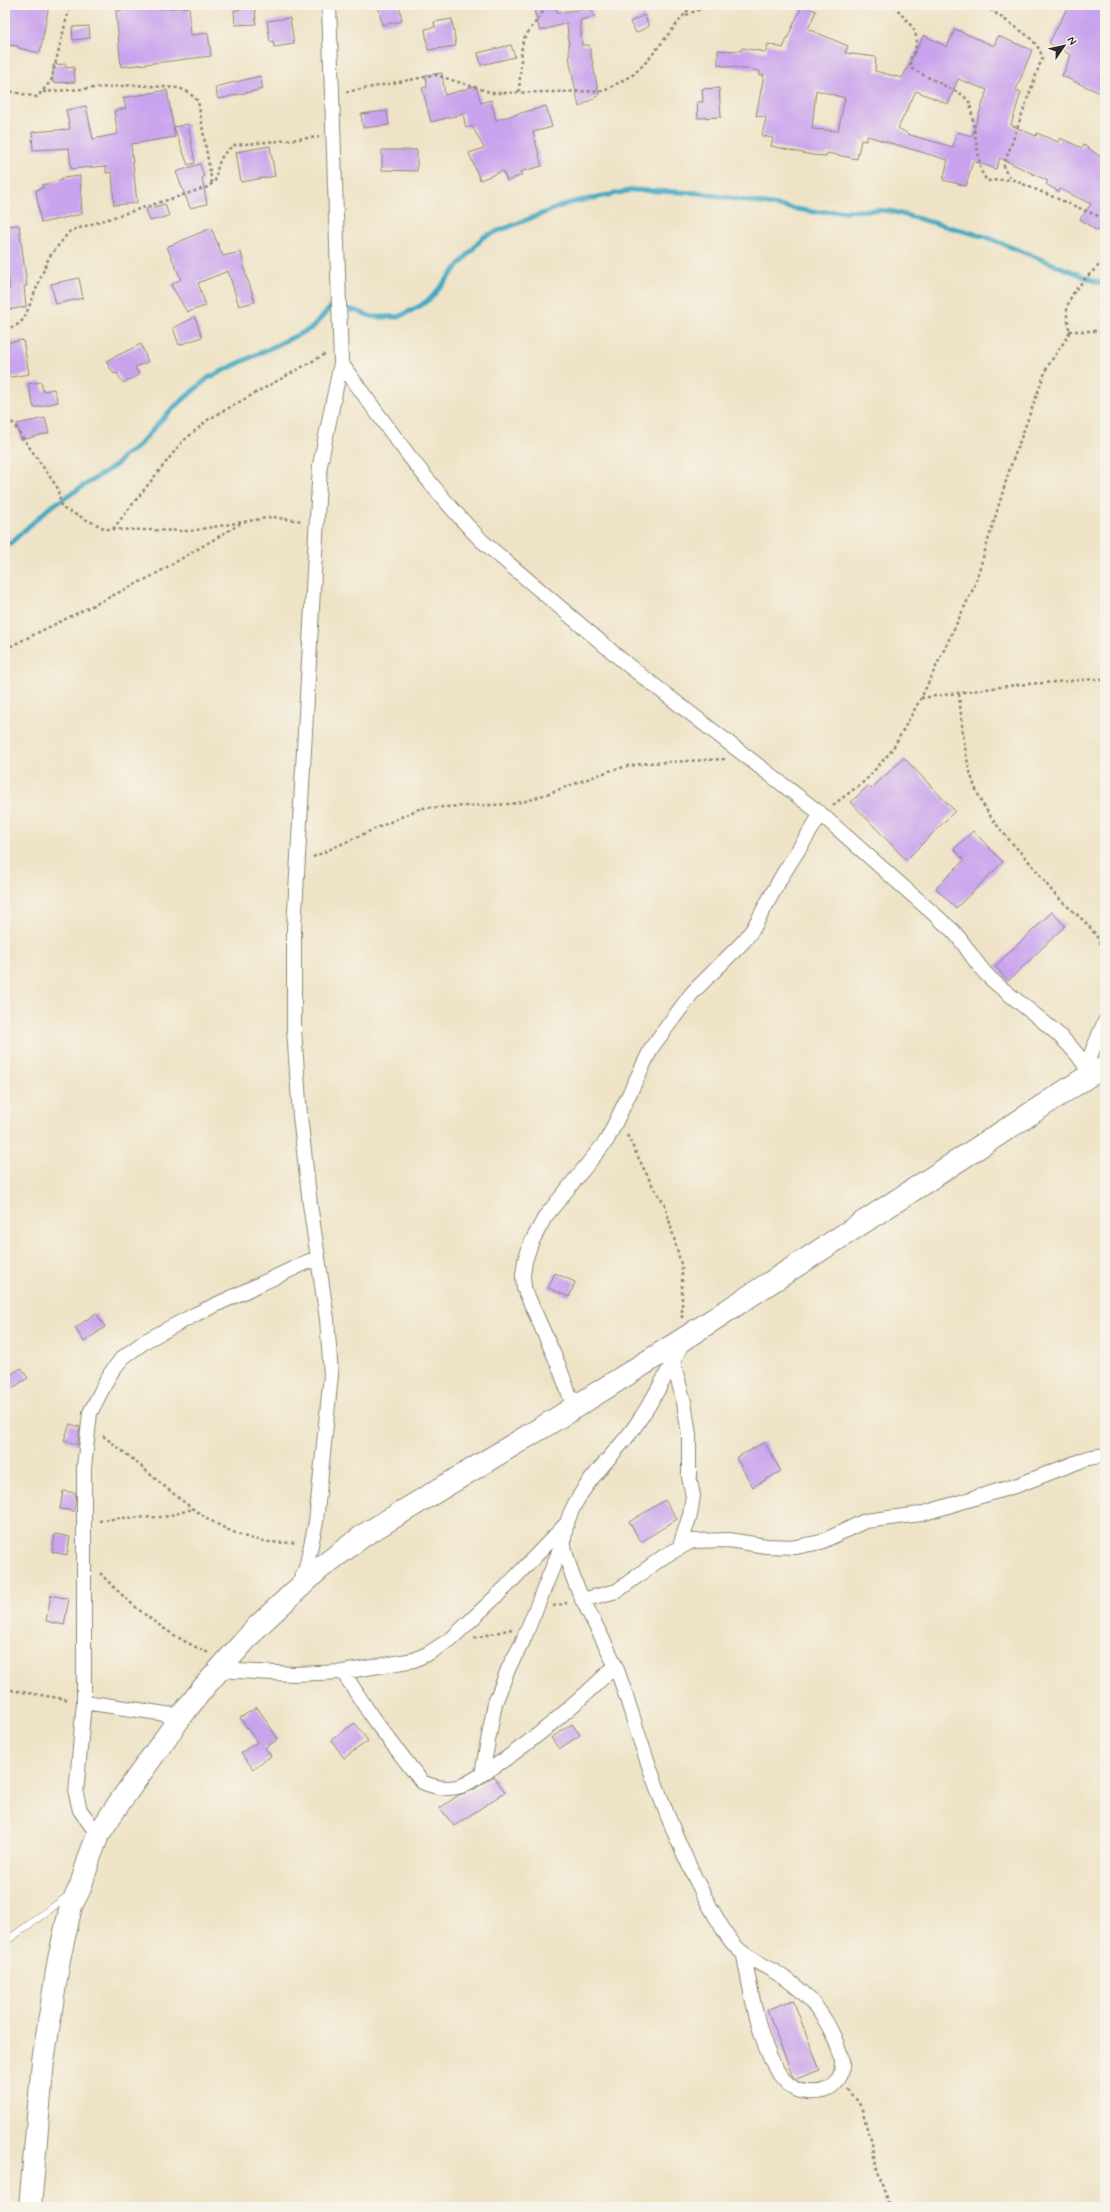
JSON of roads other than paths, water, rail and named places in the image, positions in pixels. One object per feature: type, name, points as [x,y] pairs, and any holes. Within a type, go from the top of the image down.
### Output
[{"type":"main road","points":[[30,2207],[44,2053],[59,1959],[71,1906],[80,1888],[98,1835],[182,1715],[222,1665],[257,1627],[319,1569],[364,1535],[685,1338],[1098,1069]]},
{"type":"street","points":[[296,1592],[306,1568],[313,1539],[326,1432],[331,1375],[327,1319],[300,1116],[294,1029],[294,928],[320,465],[341,363],[340,295],[329,5]]},
{"type":"street","points":[[341,363],[387,427],[463,522],[482,541],[629,666],[751,758],[821,814],[952,930],[962,940],[988,976],[1098,1069]]},
{"type":"street","points":[[574,1407],[560,1370],[524,1288],[524,1268],[531,1243],[545,1218],[607,1140],[652,1047],[692,993],[744,941],[783,874],[821,814]]},
{"type":"street","points":[[1098,1069],[1105,1021]]},
{"type":"street","points":[[98,1835],[80,1810],[77,1802],[76,1783],[82,1737],[84,1702],[84,1467],[90,1413],[110,1374],[122,1358],[147,1340],[196,1314],[318,1257]]},
{"type":"street","points":[[482,1774],[495,1702],[563,1542],[565,1525],[572,1508],[589,1483],[631,1431],[661,1386],[685,1338]]},
{"type":"street","points":[[673,1362],[684,1402],[689,1435],[689,1477],[693,1496],[690,1515],[680,1546]]},
{"type":"street","points":[[582,1600],[617,1591],[680,1546],[692,1541],[729,1540],[766,1546],[796,1547],[821,1542],[865,1522],[921,1514],[1018,1486],[1088,1458],[1105,1455]]},
{"type":"street","points":[[222,1665],[294,1674],[343,1672],[414,1660],[429,1653],[451,1639],[505,1588],[565,1525]]},
{"type":"street","points":[[563,1542],[582,1600],[615,1666],[656,1785],[679,1840],[706,1898],[723,1930],[734,1946],[744,1956],[776,1972],[800,1990],[818,2009],[830,2027],[842,2057],[842,2071],[834,2086],[821,2092],[802,2092],[789,2086],[776,2069],[767,2049],[756,2015],[744,1956]]},
{"type":"street","points":[[343,1672],[374,1720],[422,1782],[434,1788],[446,1788],[462,1786],[482,1774],[550,1726],[615,1666]]},
{"type":"street","points":[[84,1702],[159,1714],[182,1715]]},
{"type":"lane","points":[[5,1942],[80,1888]]},
{"type":"waterway","points":[[5,548],[49,508],[116,465],[124,456],[136,448],[170,411],[208,378],[312,328],[330,308],[354,310],[373,317],[398,317],[420,306],[431,298],[483,237],[569,203],[633,190],[700,193],[814,212],[890,211],[986,237],[1105,285]]}]
